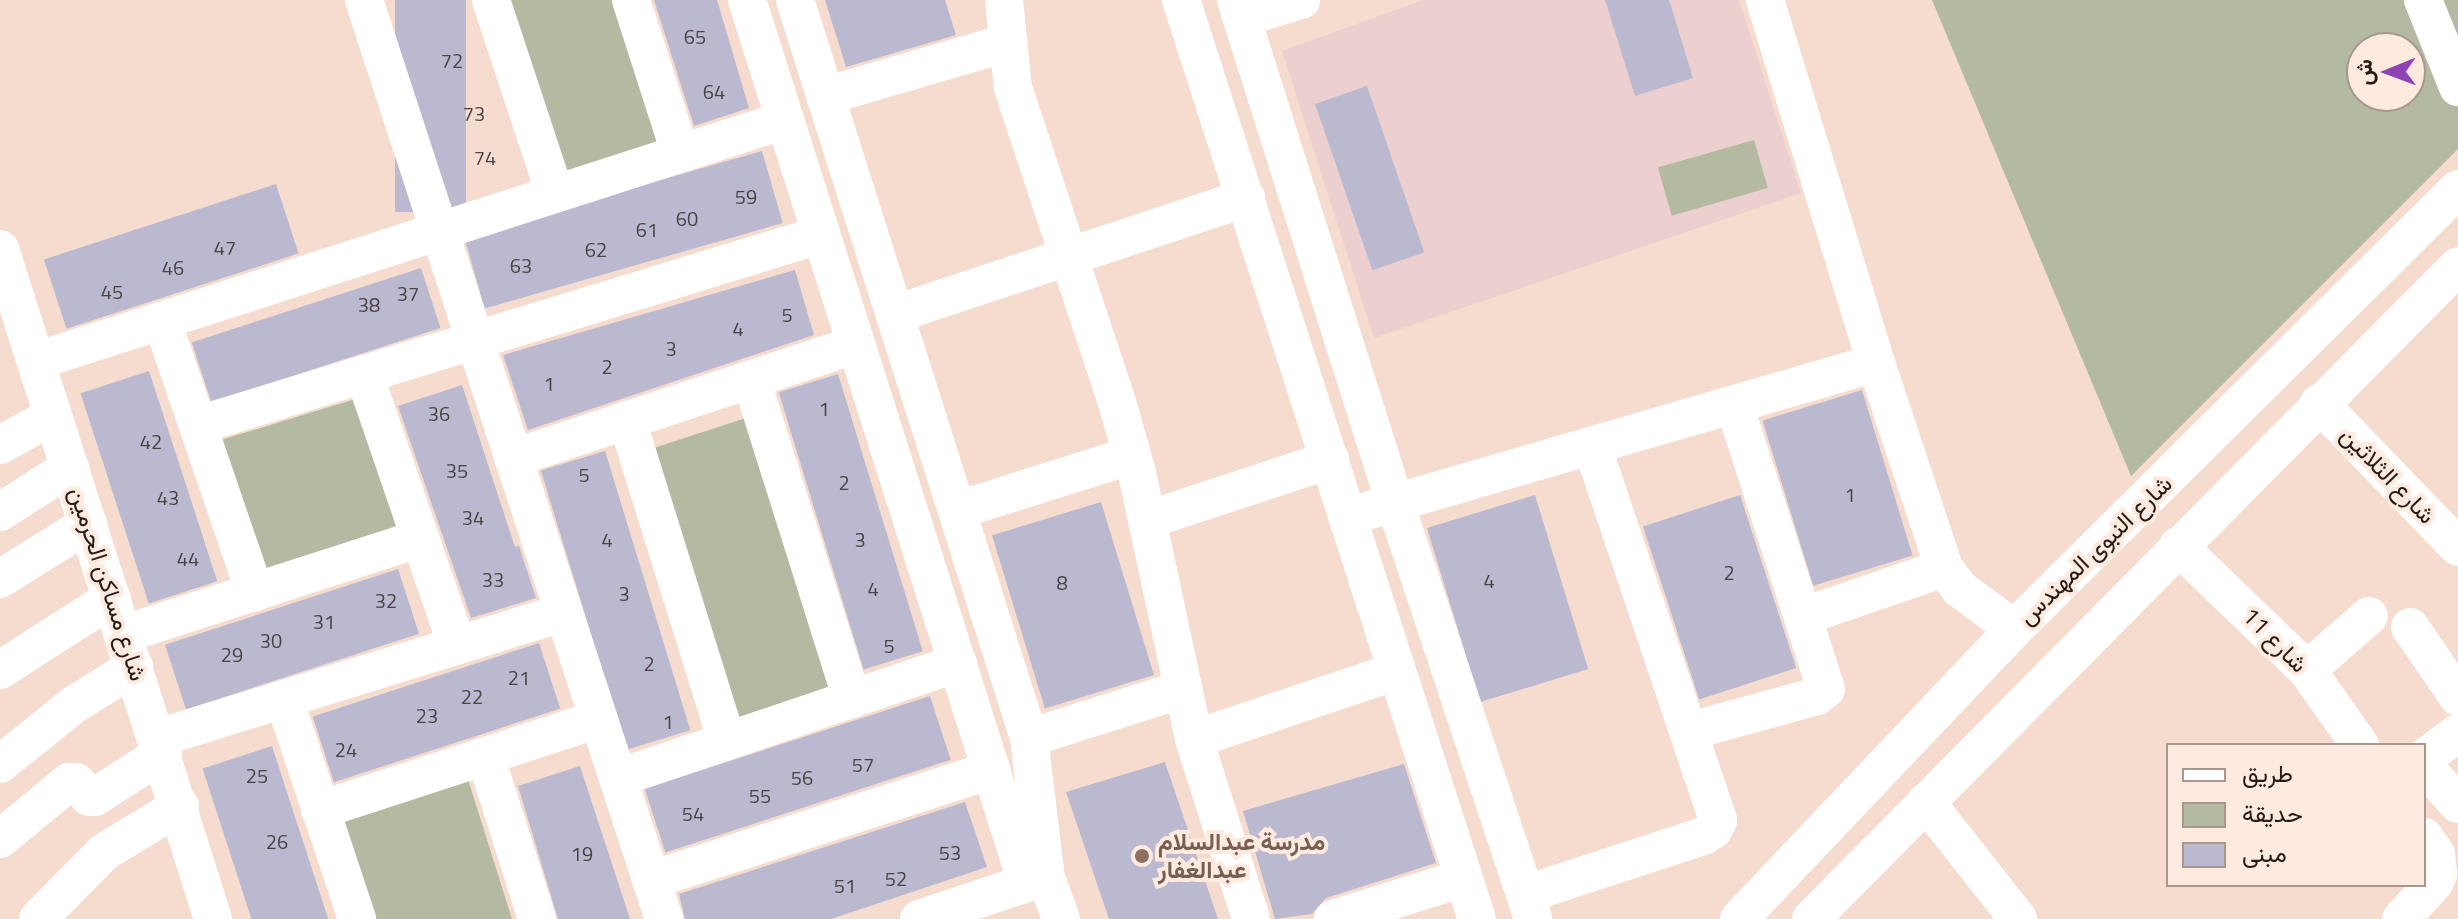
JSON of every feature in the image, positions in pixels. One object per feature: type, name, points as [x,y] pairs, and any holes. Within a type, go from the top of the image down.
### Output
[{"type":"street","points":[[364,0],[664,919]]},
{"type":"street","points":[[491,0],[555,193]]},
{"type":"street","points":[[631,0],[680,153]]},
{"type":"street","points":[[747,0],[992,770],[1037,881],[1061,919]]},
{"type":"street","points":[[795,0],[1029,738],[1037,881]]},
{"type":"street","points":[[1004,0],[1013,88],[1132,455],[1194,739],[1251,919]]},
{"type":"street","points":[[1181,0],[1477,919]]},
{"type":"street","points":[[1301,0],[1239,9],[1395,503],[1529,907],[1713,830],[1718,820],[1717,808],[1592,446]]},
{"type":"street","points":[[1765,0],[1876,363],[1944,568],[1960,589],[2014,629]]},
{"type":"street","points":[[2423,0],[2458,87]]},
{"type":"street","points":[[825,96],[1006,43]]},
{"type":"street","points":[[36,361],[785,120]]},
{"type":"street","name":"شارع النبوى المهندس","points":[[1739,919],[2014,629],[2266,383],[2458,189]]},
{"type":"street","points":[[895,314],[1246,198]]},
{"type":"street","points":[[198,425],[820,235]]},
{"type":"street","name":"شارع مساكن الحرمين","points":[[1,253],[180,806],[210,918]]},
{"type":"street","points":[[1816,917],[2311,411],[2458,266]]},
{"type":"street","points":[[162,321],[255,592]]},
{"type":"street","points":[[513,458],[855,345]]},
{"type":"street","points":[[1348,516],[1876,363]]},
{"type":"street","points":[[364,374],[418,539],[457,645]]},
{"type":"street","points":[[751,379],[852,699]]},
{"type":"street","name":"شارع الثلاثين","points":[[2266,383],[2311,411],[2458,547]]},
{"type":"street","points":[[1690,731],[1823,693],[1826,683],[1734,405]]},
{"type":"street","points":[[0,445],[53,416]]},
{"type":"street","points":[[627,420],[727,741]]},
{"type":"street","points":[[958,510],[1132,455]]},
{"type":"street","points":[[1147,520],[1330,460]]},
{"type":"street","points":[[0,512],[70,467]]},
{"type":"street","points":[[0,579],[88,524]]},
{"type":"street","points":[[0,764],[75,704],[129,651],[255,592],[418,539]]},
{"type":"street","name":"شارع 11","points":[[2178,546],[2307,670],[2359,743]]},
{"type":"street","points":[[1804,616],[1944,568]]},
{"type":"street","points":[[0,670],[112,598]]},
{"type":"street","points":[[0,839],[69,782],[76,782],[89,797],[95,797],[160,745],[284,699],[564,612]]},
{"type":"street","points":[[2307,670],[2369,616]]},
{"type":"street","points":[[2410,627],[2458,697]]},
{"type":"street","points":[[618,778],[958,663]]},
{"type":"street","points":[[1194,739],[1397,671]]},
{"type":"street","points":[[1029,738],[1183,689]]},
{"type":"street","points":[[284,699],[357,919]]},
{"type":"street","points":[[320,810],[599,719]]},
{"type":"street","points":[[2426,757],[2458,733]]},
{"type":"street","points":[[486,758],[537,919]]},
{"type":"street","points":[[2426,768],[2458,804]]},
{"type":"street","points":[[651,880],[992,770]]},
{"type":"street","points":[[1926,802],[2018,919]]},
{"type":"street","points":[[38,919],[104,852],[180,806]]},
{"type":"street","points":[[2401,919],[2438,874],[2436,854],[2426,840]]},
{"type":"street","points":[[1333,919],[1463,878]]},
{"type":"street","points":[[919,919],[1037,881]]},
{"type":"shaded area","points":[[1423,0],[1739,0],[1801,193],[1374,338],[1282,51]]},
{"type":"green space","points":[[507,0],[617,0],[660,141],[560,174]]},
{"type":"green space","points":[[1932,0],[2458,0],[2458,149],[2131,476]]},
{"type":"green space","points":[[1754,140],[1768,188],[1672,216],[1658,168]]},
{"type":"green space","points":[[365,396],[406,530],[263,573],[223,440]]},
{"type":"green space","points":[[749,417],[840,698],[739,730],[648,450]]},
{"type":"green space","points":[[466,773],[512,919],[362,919],[330,817]]},
{"type":"building","points":[[395,0],[466,0],[466,212],[395,212]]},
{"type":"building","points":[[654,0],[717,0],[749,108],[694,126]]},
{"type":"building","points":[[825,0],[945,0],[956,35],[846,67]]},
{"type":"building","points":[[1605,0],[1669,0],[1693,78],[1635,96]]},
{"type":"building","points":[[1367,86],[1424,252],[1372,270],[1315,104]]},
{"type":"building","points":[[762,151],[783,223],[485,309],[464,236]]},
{"type":"building","points":[[276,184],[299,253],[67,329],[44,259]]},
{"type":"building","points":[[421,268],[440,328],[211,402],[192,342]]},
{"type":"building","points":[[795,270],[814,335],[528,430],[503,355]]},
{"type":"building","points":[[149,371],[217,581],[149,603],[81,393]]},
{"type":"building","points":[[838,374],[923,651],[863,669],[779,392]]},
{"type":"building","points":[[462,385],[515,547],[519,546],[536,598],[471,618],[398,406]]},
{"type":"building","points":[[1862,390],[1913,555],[1813,586],[1763,420]]},
{"type":"building","points":[[605,451],[690,730],[626,750],[541,471]]},
{"type":"building","points":[[1535,495],[1588,669],[1480,702],[1427,528]]},
{"type":"building","points":[[1740,495],[1796,668],[1699,700],[1643,527]]},
{"type":"building","points":[[1101,502],[1154,675],[1045,708],[992,535]]},
{"type":"building","points":[[398,569],[419,634],[186,709],[165,645]]},
{"type":"building","points":[[539,643],[560,709],[334,782],[313,717]]},
{"type":"building","points":[[930,696],[951,760],[665,852],[645,789]]},
{"type":"building","points":[[272,746],[328,919],[251,919],[203,769]]},
{"type":"building","name":"مدرسة عبدالسلام عبدالغفار","points":[[1165,762],[1218,919],[1109,919],[1066,792]]},
{"type":"building","points":[[1404,764],[1436,863],[1326,898],[1312,914],[1275,919],[1243,811]]},
{"type":"building","points":[[580,766],[630,919],[558,919],[518,786]]},
{"type":"building","points":[[965,802],[987,867],[831,919],[685,919],[679,894]]},
{"type":"place","name":"مدرسة عبدالسلام عبدالغفار","points":[[1142,856]]}]
